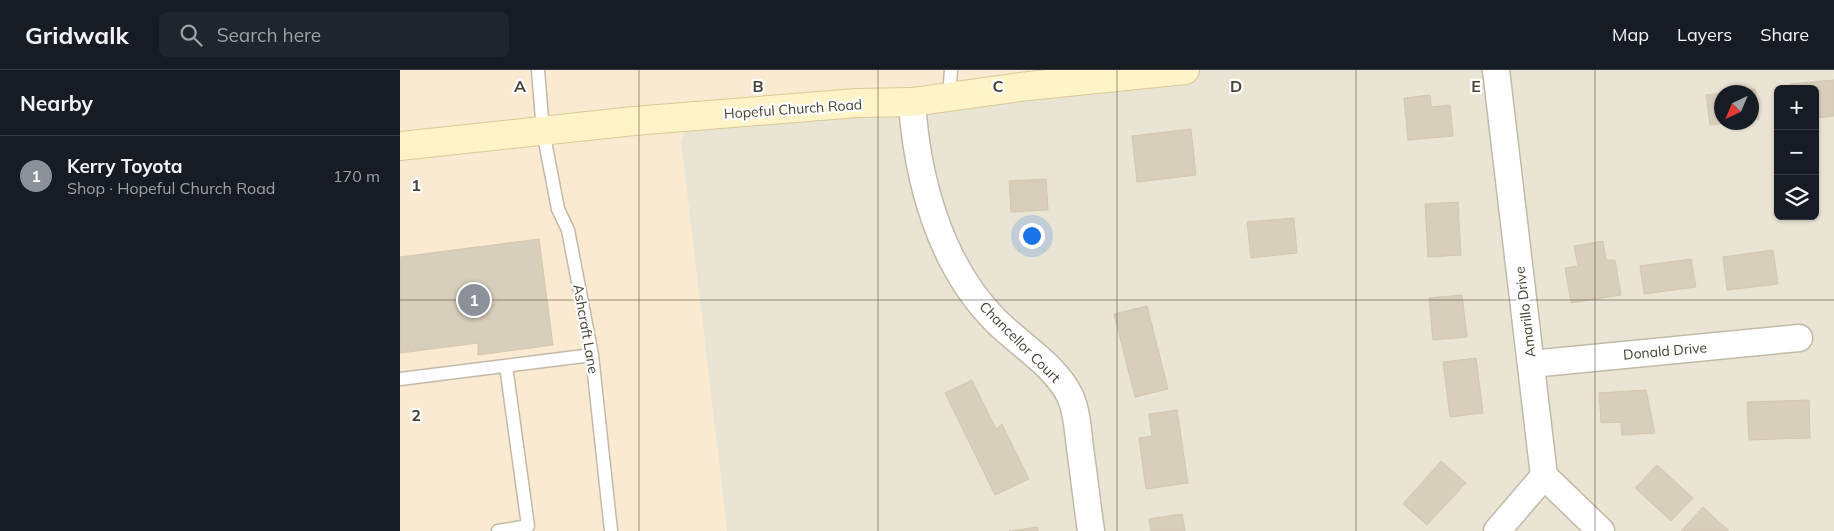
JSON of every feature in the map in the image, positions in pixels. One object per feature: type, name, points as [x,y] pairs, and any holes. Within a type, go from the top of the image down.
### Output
[{"type":"main road","name":"Hopeful Church Road","points":[[400,146],[689,116],[857,103],[912,102],[1028,86],[1185,70]]},
{"type":"street","name":"Amarillo Drive","points":[[1496,70],[1544,476]]},
{"type":"street","name":"Chancellor Court","points":[[912,102],[915,145],[921,176],[931,206],[959,273],[986,310],[1059,378],[1071,397],[1077,424],[1091,531]]},
{"type":"street","name":"Donald Drive","points":[[1531,364],[1799,338]]},
{"type":"street","points":[[1497,531],[1544,476],[1601,531]]},
{"type":"lane","name":"Ashcraft Lane","points":[[538,70],[543,131],[558,209],[568,230],[592,355],[611,531]]},
{"type":"lane","points":[[949,97],[951,70]]},
{"type":"lane","points":[[400,379],[592,355]]},
{"type":"lane","points":[[498,531],[528,526],[506,366]]},
{"type":"shaded area","points":[[400,70],[1028,70],[1028,86],[689,116],[681,142],[727,531],[400,531]]},
{"type":"shaded area","points":[[1185,70],[1834,70],[1834,531],[727,531],[681,142],[689,116]]},
{"type":"building","points":[[1834,80],[1834,116],[1819,118],[1819,85],[1790,84]]},
{"type":"building","points":[[1714,94],[1714,124],[1710,125],[1706,95]]},
{"type":"building","points":[[1430,95],[1431,107],[1450,105],[1453,136],[1408,140],[1404,98]]},
{"type":"building","points":[[1191,129],[1196,175],[1137,182],[1132,136]]},
{"type":"building","points":[[1046,179],[1048,210],[1011,212],[1009,181]]},
{"type":"building","points":[[1458,202],[1461,255],[1428,257],[1425,204]]},
{"type":"building","points":[[1294,218],[1297,253],[1251,258],[1247,222]]},
{"type":"building","points":[[539,239],[553,345],[478,355],[478,343],[400,353],[400,257]]},
{"type":"building","points":[[1603,241],[1606,260],[1615,260],[1621,295],[1571,303],[1565,268],[1578,266],[1574,246]]},
{"type":"building","points":[[1773,250],[1778,284],[1727,290],[1723,257]]},
{"type":"building","points":[[1691,259],[1696,287],[1644,294],[1640,266]]},
{"type":"building","points":[[1462,295],[1467,337],[1433,340],[1429,298]]},
{"type":"building","points":[[1147,306],[1168,389],[1135,397],[1114,314]]},
{"type":"building","points":[[1476,358],[1483,413],[1450,417],[1443,362]]},
{"type":"building","points":[[972,380],[996,429],[1002,424],[1029,479],[995,495],[945,393]]},
{"type":"building","points":[[1646,390],[1655,433],[1622,435],[1621,422],[1601,423],[1599,393]]},
{"type":"building","points":[[1809,400],[1810,438],[1749,440],[1747,402]]},
{"type":"building","points":[[1177,410],[1188,483],[1146,489],[1139,438],[1152,436],[1149,414]]},
{"type":"building","points":[[1441,461],[1466,483],[1427,525],[1403,504]]},
{"type":"building","points":[[1657,465],[1693,498],[1671,521],[1635,488]]},
{"type":"building","points":[[1703,507],[1729,531],[1681,531]]},
{"type":"building","points":[[1182,514],[1185,531],[1151,531],[1149,519]]},
{"type":"building","points":[[1038,527],[1038,531],[1009,531]]},
{"type":"place","name":"Kerry Toyota","points":[[474,300]]}]
